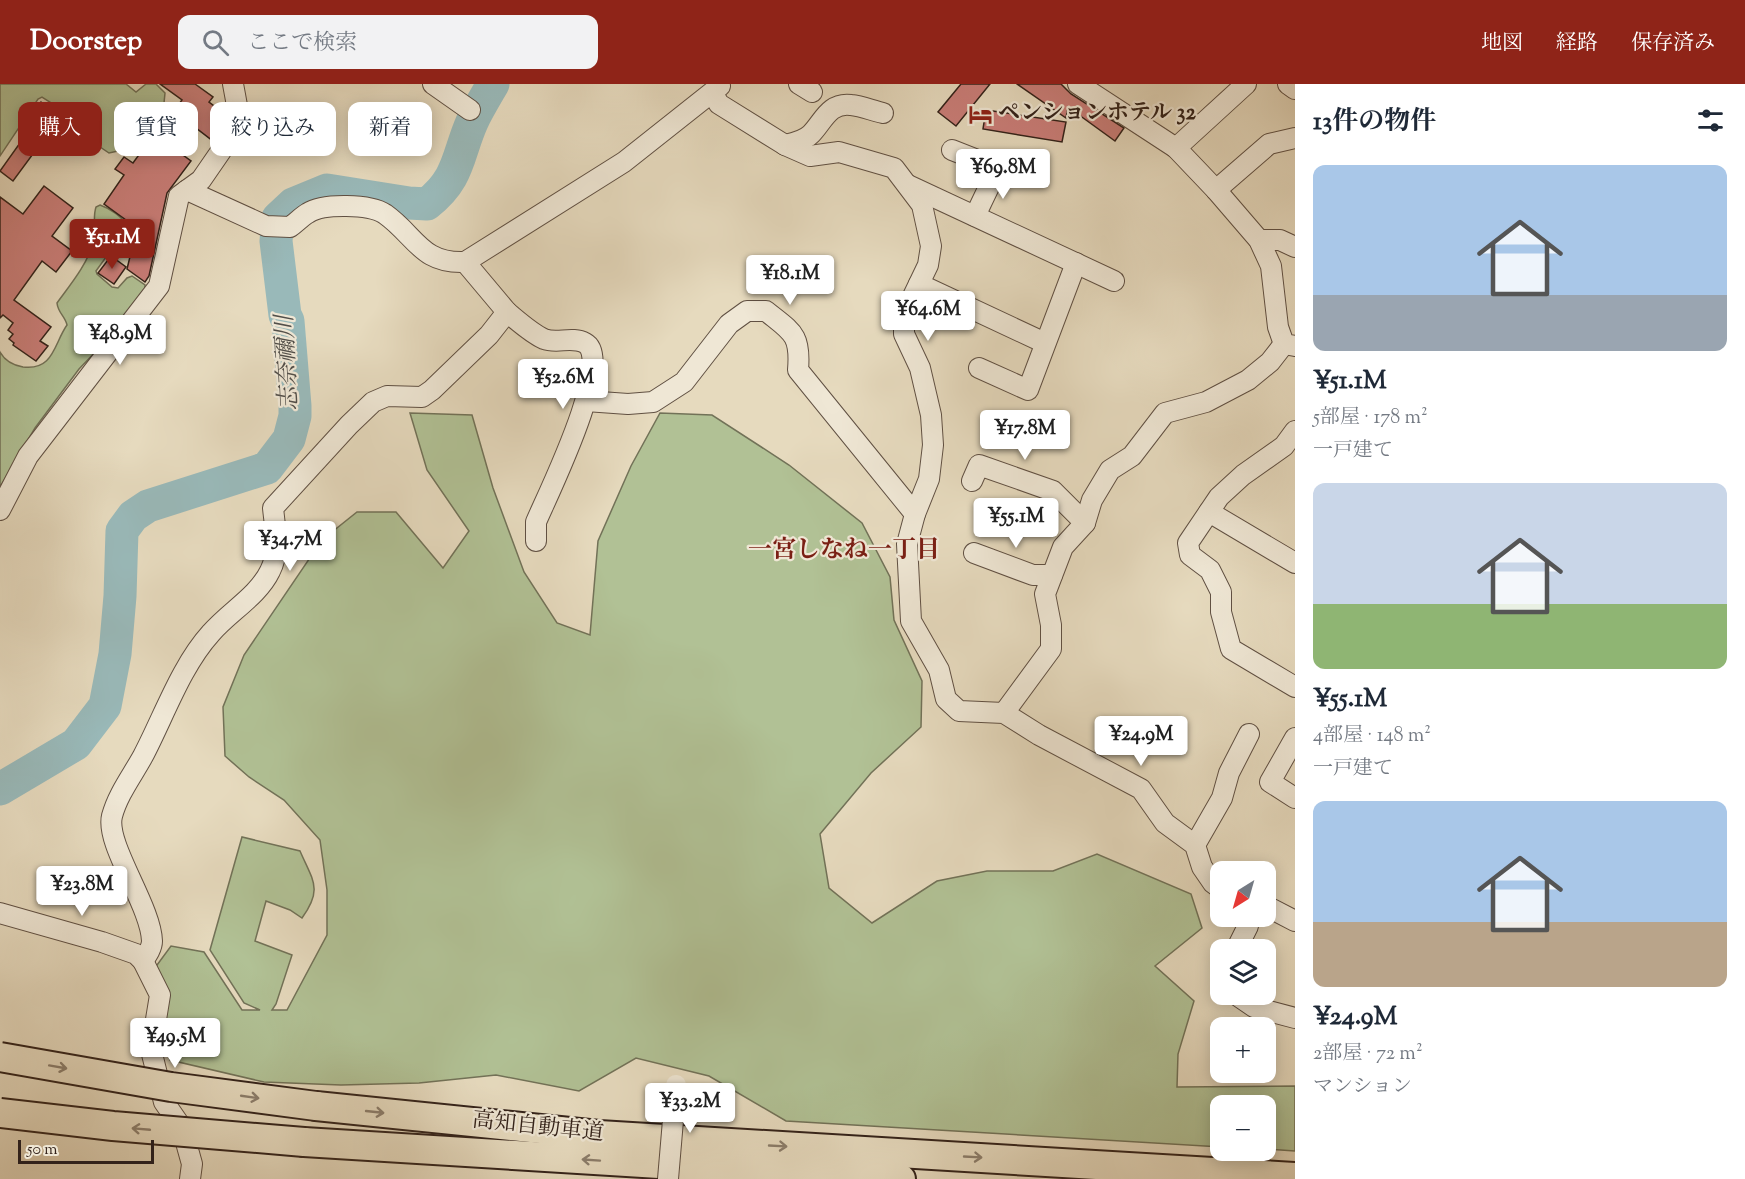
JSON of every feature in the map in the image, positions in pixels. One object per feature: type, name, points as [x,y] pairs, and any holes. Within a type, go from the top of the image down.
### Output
[{"type":"highway","name":"高知自動車道","points":[[0,1057],[171,1087],[316,1106],[599,1135],[1295,1177]]},
{"type":"highway","name":"高知自動車道","points":[[0,1113],[113,1126],[304,1142],[901,1179]]},
{"type":"street","points":[[0,510],[28,456],[159,286],[179,196],[201,180],[221,151],[237,120],[238,111],[233,84]]},
{"type":"street","points":[[433,84],[470,110]]},
{"type":"street","points":[[1004,713],[1051,649],[1051,625],[1045,594],[1063,547],[1085,523],[1092,500],[1110,470],[1132,456],[1165,413],[1206,402],[1248,380],[1289,345],[1278,327],[1271,266],[1259,240],[1176,148],[1078,84]]},
{"type":"street","points":[[1176,148],[1246,84]]},
{"type":"street","points":[[1288,84],[1295,90]]},
{"type":"street","points":[[187,190],[266,225],[290,227],[309,212],[322,208],[373,209],[385,214],[421,248],[436,258],[448,263],[465,262],[624,162],[717,89]]},
{"type":"street","points":[[717,89],[719,104],[785,145],[810,156],[839,152],[894,168],[922,205],[931,246],[928,265],[904,315],[903,334],[920,368],[931,415],[933,445],[929,479],[915,514],[908,544],[911,621],[939,670],[946,699],[958,711],[1004,713],[1039,735],[1142,789],[1165,823],[1195,845],[1202,867],[1210,879]]},
{"type":"street","points":[[785,145],[801,141],[811,134],[826,113],[840,105],[851,105],[884,113]]},
{"type":"street","points":[[1216,190],[1269,144],[1295,138]]},
{"type":"street","points":[[952,150],[1018,176]]},
{"type":"street","points":[[975,216],[998,168]]},
{"type":"street","points":[[908,185],[1114,281]]},
{"type":"street","points":[[1259,240],[1280,240],[1295,247]]},
{"type":"street","points":[[465,262],[507,312],[545,339],[575,340],[586,343],[593,353],[594,364],[586,401],[536,522],[536,541]]},
{"type":"street","points":[[978,368],[1028,390],[1050,350],[1076,263]]},
{"type":"street","points":[[919,284],[1050,350]]},
{"type":"street","points":[[586,401],[628,404],[653,402],[684,382],[729,324],[747,310],[766,311],[794,336],[800,350],[798,370],[915,514]]},
{"type":"street","points":[[143,961],[152,942],[145,912],[113,836],[111,820],[121,793],[142,758],[194,654],[211,632],[256,589],[271,570],[276,550],[273,508],[349,425],[374,402],[387,396],[422,396],[432,390],[489,336],[507,312]]},
{"type":"street","points":[[1295,431],[1284,447],[1243,475],[1219,497],[1188,543],[1190,555],[1210,570],[1221,592],[1221,612],[1231,649],[1295,687]]},
{"type":"street","points":[[972,482],[979,465],[1053,492],[1085,523]]},
{"type":"street","points":[[1209,512],[1295,563]]},
{"type":"street","points":[[974,553],[1033,575],[1052,575]]},
{"type":"street","points":[[1195,845],[1222,798],[1229,773],[1249,734]]},
{"type":"street","points":[[1295,738],[1270,782],[1295,798]]},
{"type":"street","points":[[1276,911],[1295,921]]},
{"type":"street","points":[[0,913],[102,942],[136,954],[143,961],[160,995],[151,1050],[165,1102],[182,1128],[192,1164],[190,1179]]},
{"type":"street","points":[[1251,1005],[1295,1018]]},
{"type":"street","points":[[668,1179],[676,1085]]},
{"type":"green space","points":[[0,84],[126,84],[136,92],[146,84],[156,84],[165,93],[164,102],[114,102],[114,152],[109,153],[102,148],[102,102],[50,102],[42,97],[36,102],[18,102],[18,129],[0,156]]},
{"type":"green space","points":[[100,205],[122,219],[131,233],[131,240],[128,248],[121,255],[109,253],[96,271],[97,274],[112,287],[118,288],[132,276],[145,285],[145,290],[122,324],[79,369],[35,428],[0,487],[0,352],[9,362],[23,367],[41,365],[52,354],[67,325],[57,303],[87,259],[94,238],[96,207]]},
{"type":"green space","points":[[410,413],[472,415],[493,488],[524,572],[557,623],[590,635],[598,541],[631,466],[660,413],[712,415],[789,465],[862,523],[890,577],[894,620],[922,681],[921,727],[871,773],[820,834],[829,888],[872,923],[937,881],[987,871],[1053,871],[1097,854],[1191,894],[1202,928],[1155,966],[1194,1001],[1178,1054],[1177,1087],[1295,1086],[1295,1151],[1276,1150],[1276,1095],[1210,1095],[1210,1146],[786,1121],[709,1076],[636,1058],[579,1091],[496,1075],[419,1083],[341,1085],[264,1082],[170,1060],[146,980],[171,946],[204,952],[242,1010],[260,1010],[244,1003],[210,950],[242,837],[300,851],[314,885],[312,900],[302,918],[290,910],[266,901],[255,941],[292,955],[272,1010],[287,1010],[327,935],[327,890],[320,840],[284,800],[249,777],[225,756],[223,707],[244,655],[322,540],[357,512],[396,512],[443,568],[469,531],[427,470]]},
{"type":"building","points":[[160,84],[195,84],[213,97],[209,102],[210,139],[198,129],[198,102],[181,102],[182,100]]},
{"type":"building","points":[[961,84],[990,84],[956,126],[938,112]]},
{"type":"building","points":[[1017,84],[1061,84],[1071,94],[1124,128],[1115,141],[1068,107],[1066,118]]},
{"type":"building","points":[[986,110],[1066,122],[1062,142],[983,129]]},
{"type":"building","points":[[18,146],[18,156],[31,156],[13,181],[0,171]]},
{"type":"building","points":[[138,156],[184,156],[191,161],[167,193],[149,276],[145,282],[127,269],[137,228],[104,204],[124,175],[115,169],[124,157],[133,163]]},
{"type":"building","points":[[44,186],[73,208],[52,236],[72,251],[56,272],[42,261],[14,300],[51,327],[40,341],[48,346],[36,361],[13,345],[14,343],[9,339],[13,334],[8,330],[13,323],[3,315],[0,318],[0,197],[23,214]]},
{"type":"building","points":[[111,256],[126,267],[114,284],[98,273]]},
{"type":"waterway","name":"志奈禰川","points":[[0,789],[76,744],[105,706],[115,654],[122,531],[133,516],[148,506],[267,468],[289,439],[295,406],[288,321],[285,315],[276,241],[278,218],[293,204],[327,190],[427,204],[452,176],[472,122],[493,84]]},
{"type":"place","name":"ペンションホテル 32","points":[[980,114]]},
{"type":"district","name":"一宮しなね一丁目","points":[[844,551]]}]
